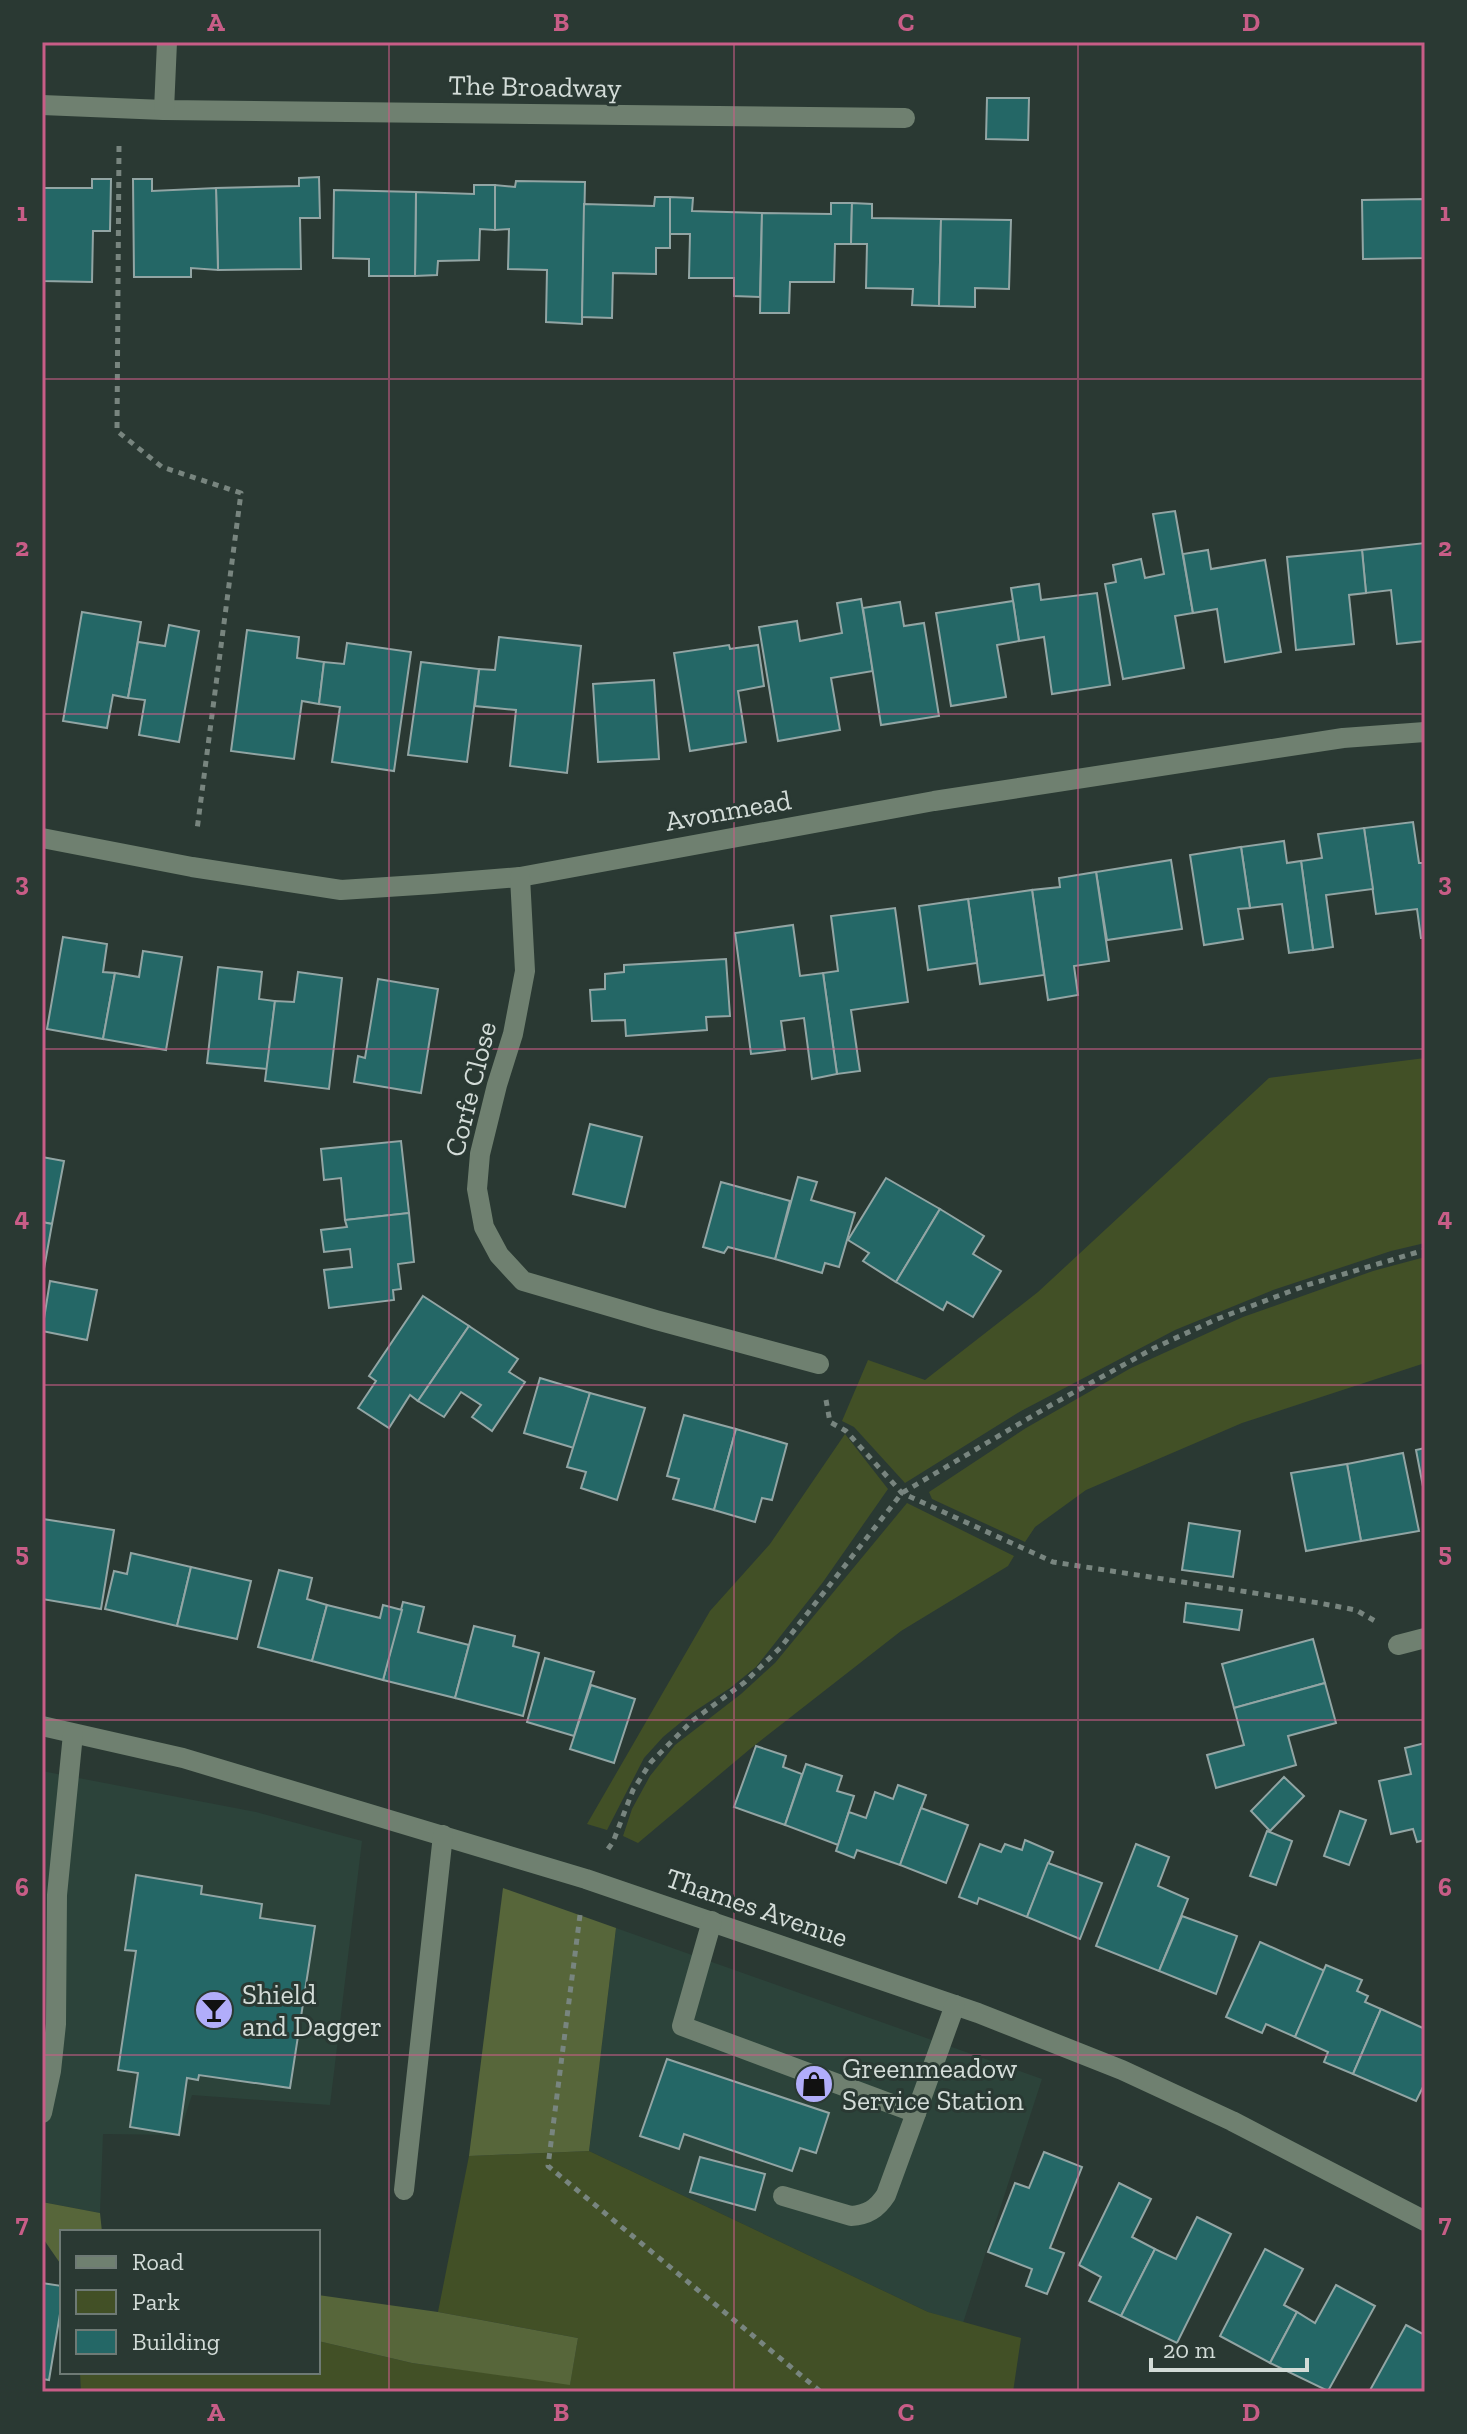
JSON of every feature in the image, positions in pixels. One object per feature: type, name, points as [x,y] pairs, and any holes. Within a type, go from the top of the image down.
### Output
[{"type":"street","points":[[164,110],[167,42]]},
{"type":"street","name":"The Broadway","points":[[42,105],[164,110],[905,118]]},
{"type":"street","name":"Avonmead","points":[[42,838],[192,867],[341,890],[520,877],[934,801],[1343,738],[1425,732]]},
{"type":"street","name":"Corfe Close","points":[[520,877],[525,971],[513,1034],[480,1154],[477,1189],[484,1227],[499,1255],[523,1281],[819,1364]]},
{"type":"street","points":[[1398,1645],[1425,1638]]},
{"type":"street","name":"Thames Avenue","points":[[42,1726],[196,1761],[443,1835],[586,1879],[955,2005],[1122,2070],[1232,2121],[1425,2221]]},
{"type":"street","points":[[42,2113],[56,2024],[50,1894],[73,1734]]},
{"type":"street","points":[[404,2190],[443,1835]]},
{"type":"street","points":[[712,1921],[682,2026],[916,2113]]},
{"type":"street","points":[[783,2196],[851,2216],[862,2215],[879,2206],[886,2195],[955,2005]]},
{"type":"path","points":[[119,107],[117,431],[162,467],[241,493],[192,867]]},
{"type":"path","points":[[613,1842],[633,1790],[651,1762],[692,1721],[745,1682],[781,1647],[902,1493],[1154,1348],[1217,1319],[1307,1285],[1425,1250]]},
{"type":"path","points":[[819,1364],[830,1422],[846,1431],[902,1493],[1053,1562],[1356,1610],[1380,1624],[1398,1645]]},
{"type":"path","points":[[577,1933],[548,2166],[821,2392]]},
{"type":"shaded area","points":[[42,1771],[256,1812],[362,1841],[330,2105],[192,2095],[179,2135],[103,2134],[100,2213],[42,2202]]},
{"type":"shaded area","points":[[616,1928],[1042,2079],[963,2323],[928,2312],[589,2151]]},
{"type":"green space","points":[[1425,1058],[1425,1243],[1391,1251],[1273,1290],[1175,1330],[1021,1411],[905,1483],[854,1427],[842,1421],[868,1360],[925,1380],[1038,1292],[1269,1078]]},
{"type":"green space","points":[[1425,1257],[1425,1363],[1242,1423],[1086,1490],[1035,1527],[1025,1542],[932,1499],[929,1492],[1026,1428],[1131,1368],[1243,1317],[1373,1271]]},
{"type":"green space","points":[[845,1434],[888,1489],[823,1582],[756,1667],[663,1737],[644,1758],[607,1830],[587,1824],[710,1611],[770,1544]]},
{"type":"green space","points":[[907,1503],[1014,1556],[1008,1566],[901,1631],[750,1749],[638,1843],[623,1836],[632,1809],[650,1776],[675,1745],[741,1694],[775,1663]]},
{"type":"green space","points":[[503,1888],[616,1928],[589,2151],[469,2156]]},
{"type":"green space","points":[[589,2151],[928,2312],[1021,2338],[1013,2392],[81,2392],[80,2374],[320,2374],[320,2341],[412,2363],[570,2384],[578,2338],[438,2312],[469,2156]]},
{"type":"green space","points":[[42,2202],[100,2213],[102,2230],[60,2230],[60,2263],[42,2237]]},
{"type":"green space","points":[[320,2295],[438,2312],[578,2338],[570,2385],[412,2363],[320,2341]]},
{"type":"building","points":[[987,98],[1029,98],[1028,140],[986,139]]},
{"type":"building","points":[[319,177],[320,218],[300,218],[301,269],[218,270],[216,188],[299,186],[299,178]]},
{"type":"building","points":[[92,179],[111,179],[110,231],[93,231],[92,282],[42,281],[42,188],[92,188]]},
{"type":"building","points":[[133,179],[152,179],[152,191],[216,188],[218,270],[191,268],[191,277],[134,277]]},
{"type":"building","points":[[516,181],[585,182],[582,324],[546,322],[547,270],[508,269],[509,229],[495,230],[495,185],[515,187]]},
{"type":"building","points":[[474,185],[495,185],[495,230],[480,229],[479,260],[438,261],[437,275],[415,276],[416,192],[474,194]]},
{"type":"building","points":[[334,190],[416,192],[415,276],[369,276],[369,259],[333,258]]},
{"type":"building","points":[[655,197],[670,197],[670,248],[656,248],[656,274],[613,273],[612,318],[582,317],[584,204],[654,206]]},
{"type":"building","points":[[670,197],[693,198],[692,211],[762,213],[760,297],[734,296],[734,278],[689,278],[690,234],[670,234]]},
{"type":"building","points":[[1424,199],[1425,258],[1363,259],[1362,200]]},
{"type":"building","points":[[831,203],[852,203],[851,244],[835,244],[834,282],[790,282],[789,313],[760,313],[762,213],[831,214]]},
{"type":"building","points":[[852,203],[872,204],[872,218],[941,219],[939,306],[912,305],[913,289],[866,288],[867,244],[851,244]]},
{"type":"building","points":[[941,219],[1011,220],[1009,289],[975,288],[975,307],[939,306]]},
{"type":"building","points":[[1175,511],[1193,613],[1175,616],[1184,668],[1123,679],[1105,584],[1116,582],[1113,565],[1141,559],[1145,578],[1164,574],[1153,514]]},
{"type":"building","points":[[1425,543],[1425,641],[1397,644],[1391,590],[1366,593],[1362,550]]},
{"type":"building","points":[[1208,550],[1211,569],[1265,560],[1281,652],[1225,662],[1217,609],[1193,613],[1183,554]]},
{"type":"building","points":[[1362,550],[1366,593],[1349,595],[1354,644],[1296,650],[1287,557]]},
{"type":"building","points":[[1039,584],[1041,600],[1097,593],[1110,685],[1052,694],[1044,637],[1019,641],[1011,588]]},
{"type":"building","points":[[861,599],[873,671],[831,678],[840,730],[778,741],[759,627],[797,621],[800,641],[842,633],[837,603]]},
{"type":"building","points":[[1013,601],[1019,641],[997,645],[1006,697],[951,706],[936,613]]},
{"type":"building","points":[[900,602],[904,626],[924,623],[939,716],[881,725],[863,608]]},
{"type":"building","points":[[82,612],[141,622],[128,698],[113,695],[107,728],[63,721]]},
{"type":"building","points":[[169,625],[199,631],[179,742],[139,735],[145,700],[128,698],[138,642],[165,646]]},
{"type":"building","points":[[247,630],[299,637],[297,658],[324,662],[319,704],[302,701],[294,759],[231,751]]},
{"type":"building","points":[[499,637],[581,646],[567,773],[510,766],[516,710],[475,706],[479,669],[495,670]]},
{"type":"building","points":[[347,643],[411,652],[394,771],[332,762],[340,707],[319,704],[324,662],[344,664]]},
{"type":"building","points":[[729,645],[730,649],[758,645],[764,686],[738,691],[746,742],[690,751],[674,653]]},
{"type":"building","points":[[421,662],[479,669],[467,762],[408,755]]},
{"type":"building","points":[[654,680],[659,759],[598,762],[593,684]]},
{"type":"building","points":[[1413,822],[1419,863],[1425,863],[1425,938],[1421,938],[1417,909],[1376,914],[1364,828]]},
{"type":"building","points":[[1364,828],[1373,889],[1326,895],[1333,947],[1313,950],[1301,861],[1322,858],[1318,834]]},
{"type":"building","points":[[1284,841],[1287,863],[1301,861],[1313,950],[1289,953],[1282,904],[1250,908],[1241,847]]},
{"type":"building","points":[[1241,847],[1250,908],[1238,909],[1243,939],[1204,945],[1190,855]]},
{"type":"building","points":[[1171,860],[1182,929],[1107,940],[1096,872]]},
{"type":"building","points":[[1096,872],[1109,961],[1074,966],[1078,995],[1048,1000],[1032,890],[1060,887],[1059,878]]},
{"type":"building","points":[[1032,890],[1044,975],[980,984],[968,899]]},
{"type":"building","points":[[968,899],[977,963],[928,970],[919,906]]},
{"type":"building","points":[[895,908],[908,1002],[851,1010],[860,1071],[837,1074],[823,973],[838,971],[831,916]]},
{"type":"building","points":[[793,925],[800,976],[823,973],[837,1074],[812,1079],[804,1018],[781,1021],[785,1050],[751,1054],[735,933]]},
{"type":"building","points":[[63,937],[107,944],[103,972],[115,973],[103,1039],[47,1029]]},
{"type":"building","points":[[143,951],[182,957],[166,1050],[103,1039],[115,973],[139,977]]},
{"type":"building","points":[[726,959],[730,1016],[706,1017],[707,1030],[626,1036],[625,1020],[592,1021],[590,990],[605,989],[605,974],[624,972],[624,965]]},
{"type":"building","points":[[218,967],[262,972],[259,999],[275,1001],[267,1069],[207,1063]]},
{"type":"building","points":[[298,972],[342,978],[329,1089],[265,1081],[275,1001],[294,1002]]},
{"type":"building","points":[[378,979],[438,989],[421,1093],[354,1082],[358,1056],[365,1058]]},
{"type":"building","points":[[590,1124],[642,1137],[625,1207],[573,1194]]},
{"type":"building","points":[[401,1141],[409,1213],[345,1220],[341,1178],[324,1180],[321,1149]]},
{"type":"building","points":[[42,1157],[64,1161],[52,1224],[42,1222]]},
{"type":"building","points":[[798,1177],[817,1182],[811,1200],[855,1213],[839,1267],[825,1263],[822,1273],[775,1259]]},
{"type":"building","points":[[886,1178],[940,1209],[896,1282],[863,1261],[869,1253],[848,1240]]},
{"type":"building","points":[[721,1182],[790,1201],[775,1259],[728,1247],[724,1253],[703,1247]]},
{"type":"building","points":[[940,1209],[984,1236],[973,1254],[1001,1271],[973,1317],[947,1302],[943,1310],[896,1282]]},
{"type":"building","points":[[409,1213],[414,1262],[398,1264],[401,1289],[393,1290],[394,1300],[329,1308],[324,1270],[352,1267],[350,1249],[324,1252],[321,1230],[347,1227],[345,1220]]},
{"type":"building","points":[[42,1222],[52,1224],[42,1280]]},
{"type":"building","points":[[50,1281],[97,1290],[87,1340],[42,1331]]},
{"type":"building","points":[[423,1296],[469,1326],[418,1401],[410,1395],[389,1428],[358,1408],[376,1381],[369,1376]]},
{"type":"building","points":[[469,1326],[518,1359],[509,1372],[525,1382],[492,1431],[472,1417],[481,1405],[461,1392],[444,1417],[418,1401]]},
{"type":"building","points":[[540,1378],[590,1393],[574,1448],[524,1433]]},
{"type":"building","points":[[590,1393],[645,1408],[617,1500],[581,1488],[586,1472],[567,1467]]},
{"type":"building","points":[[684,1415],[736,1429],[714,1510],[673,1499],[679,1479],[667,1476]]},
{"type":"building","points":[[736,1429],[787,1444],[772,1500],[762,1498],[755,1522],[714,1510]]},
{"type":"building","points":[[1425,1448],[1425,1497],[1416,1450]]},
{"type":"building","points":[[1403,1453],[1419,1531],[1361,1541],[1347,1464]]},
{"type":"building","points":[[1347,1464],[1361,1541],[1306,1551],[1291,1473]]},
{"type":"building","points":[[43,1519],[114,1530],[101,1609],[42,1599]]},
{"type":"building","points":[[1189,1523],[1240,1531],[1233,1577],[1182,1570]]},
{"type":"building","points":[[131,1553],[191,1567],[177,1626],[105,1609],[114,1571],[127,1574]]},
{"type":"building","points":[[191,1567],[251,1581],[237,1639],[177,1626]]},
{"type":"building","points":[[279,1570],[312,1578],[307,1599],[327,1605],[312,1661],[258,1647]]},
{"type":"building","points":[[403,1602],[424,1607],[418,1632],[469,1645],[455,1698],[383,1680]]},
{"type":"building","points":[[1186,1603],[1242,1610],[1239,1630],[1184,1622]]},
{"type":"building","points":[[327,1605],[380,1618],[383,1605],[402,1610],[383,1680],[312,1661]]},
{"type":"building","points":[[474,1626],[515,1636],[513,1646],[539,1653],[523,1716],[455,1698]]},
{"type":"building","points":[[1313,1639],[1325,1683],[1234,1708],[1222,1664]]},
{"type":"building","points":[[545,1658],[594,1672],[574,1736],[527,1722]]},
{"type":"building","points":[[1325,1683],[1336,1723],[1288,1736],[1296,1765],[1216,1788],[1207,1755],[1244,1745],[1234,1708]]},
{"type":"building","points":[[591,1685],[635,1699],[614,1763],[570,1749]]},
{"type":"building","points":[[1425,1743],[1425,1840],[1417,1842],[1413,1829],[1391,1834],[1379,1781],[1411,1774],[1405,1748]]},
{"type":"building","points":[[756,1746],[786,1756],[783,1767],[802,1774],[785,1825],[734,1807]]},
{"type":"building","points":[[806,1764],[842,1776],[837,1791],[854,1796],[838,1845],[785,1825]]},
{"type":"building","points":[[1284,1777],[1304,1796],[1270,1831],[1251,1811]]},
{"type":"building","points":[[898,1785],[926,1795],[900,1865],[857,1850],[854,1858],[836,1851],[849,1812],[866,1818],[875,1792],[893,1799]]},
{"type":"building","points":[[921,1808],[968,1825],[946,1883],[900,1865]]},
{"type":"building","points":[[1340,1811],[1366,1820],[1349,1865],[1324,1856]]},
{"type":"building","points":[[1267,1831],[1292,1841],[1276,1885],[1250,1876]]},
{"type":"building","points":[[1025,1840],[1053,1852],[1027,1917],[979,1898],[977,1904],[959,1897],[980,1844],[1001,1852],[1005,1844],[1022,1850]]},
{"type":"building","points":[[1136,1844],[1169,1857],[1158,1886],[1188,1899],[1159,1971],[1096,1946]]},
{"type":"building","points":[[1048,1863],[1102,1883],[1080,1939],[1027,1917]]},
{"type":"building","name":"Shield and Dagger","points":[[136,1875],[202,1886],[201,1894],[262,1904],[260,1918],[315,1926],[290,2088],[199,2075],[198,2080],[187,2078],[179,2135],[130,2127],[138,2073],[118,2070],[136,1951],[125,1950]]},
{"type":"building","points":[[1182,1916],[1237,1936],[1216,1994],[1159,1971]]},
{"type":"building","points":[[1260,1942],[1325,1971],[1295,2037],[1266,2024],[1262,2033],[1226,2017]]},
{"type":"building","points":[[1326,1965],[1362,1980],[1357,1991],[1368,1996],[1365,2002],[1381,2009],[1353,2074],[1324,2062],[1328,2052],[1295,2037]]},
{"type":"building","points":[[1381,2009],[1425,2029],[1425,2083],[1416,2101],[1353,2074]]},
{"type":"building","points":[[667,2059],[829,2113],[816,2153],[800,2148],[792,2171],[684,2134],[679,2149],[640,2136]]},
{"type":"building","points":[[1044,2152],[1082,2167],[1050,2248],[1064,2253],[1047,2294],[1026,2286],[1032,2269],[988,2252],[1015,2183],[1029,2188]]},
{"type":"building","points":[[700,2157],[765,2174],[755,2210],[690,2192]]},
{"type":"building","points":[[1119,2183],[1151,2199],[1132,2237],[1155,2249],[1121,2316],[1089,2301],[1101,2277],[1079,2265]]},
{"type":"building","points":[[1197,2217],[1231,2234],[1177,2343],[1121,2316],[1155,2249],[1176,2259]]},
{"type":"building","points":[[1265,2249],[1303,2269],[1284,2305],[1297,2312],[1270,2363],[1220,2336]]},
{"type":"building","points":[[42,2283],[60,2286],[60,2314],[49,2380],[42,2379]]},
{"type":"building","points":[[1336,2285],[1375,2306],[1328,2391],[1270,2363],[1297,2312],[1315,2323]]},
{"type":"building","points":[[1406,2325],[1425,2335],[1425,2392],[1369,2392]]},
{"type":"place","name":"Shield and Dagger","points":[[214,2010]]},
{"type":"place","name":"Greenmeadow Service Station","points":[[814,2084]]}]
